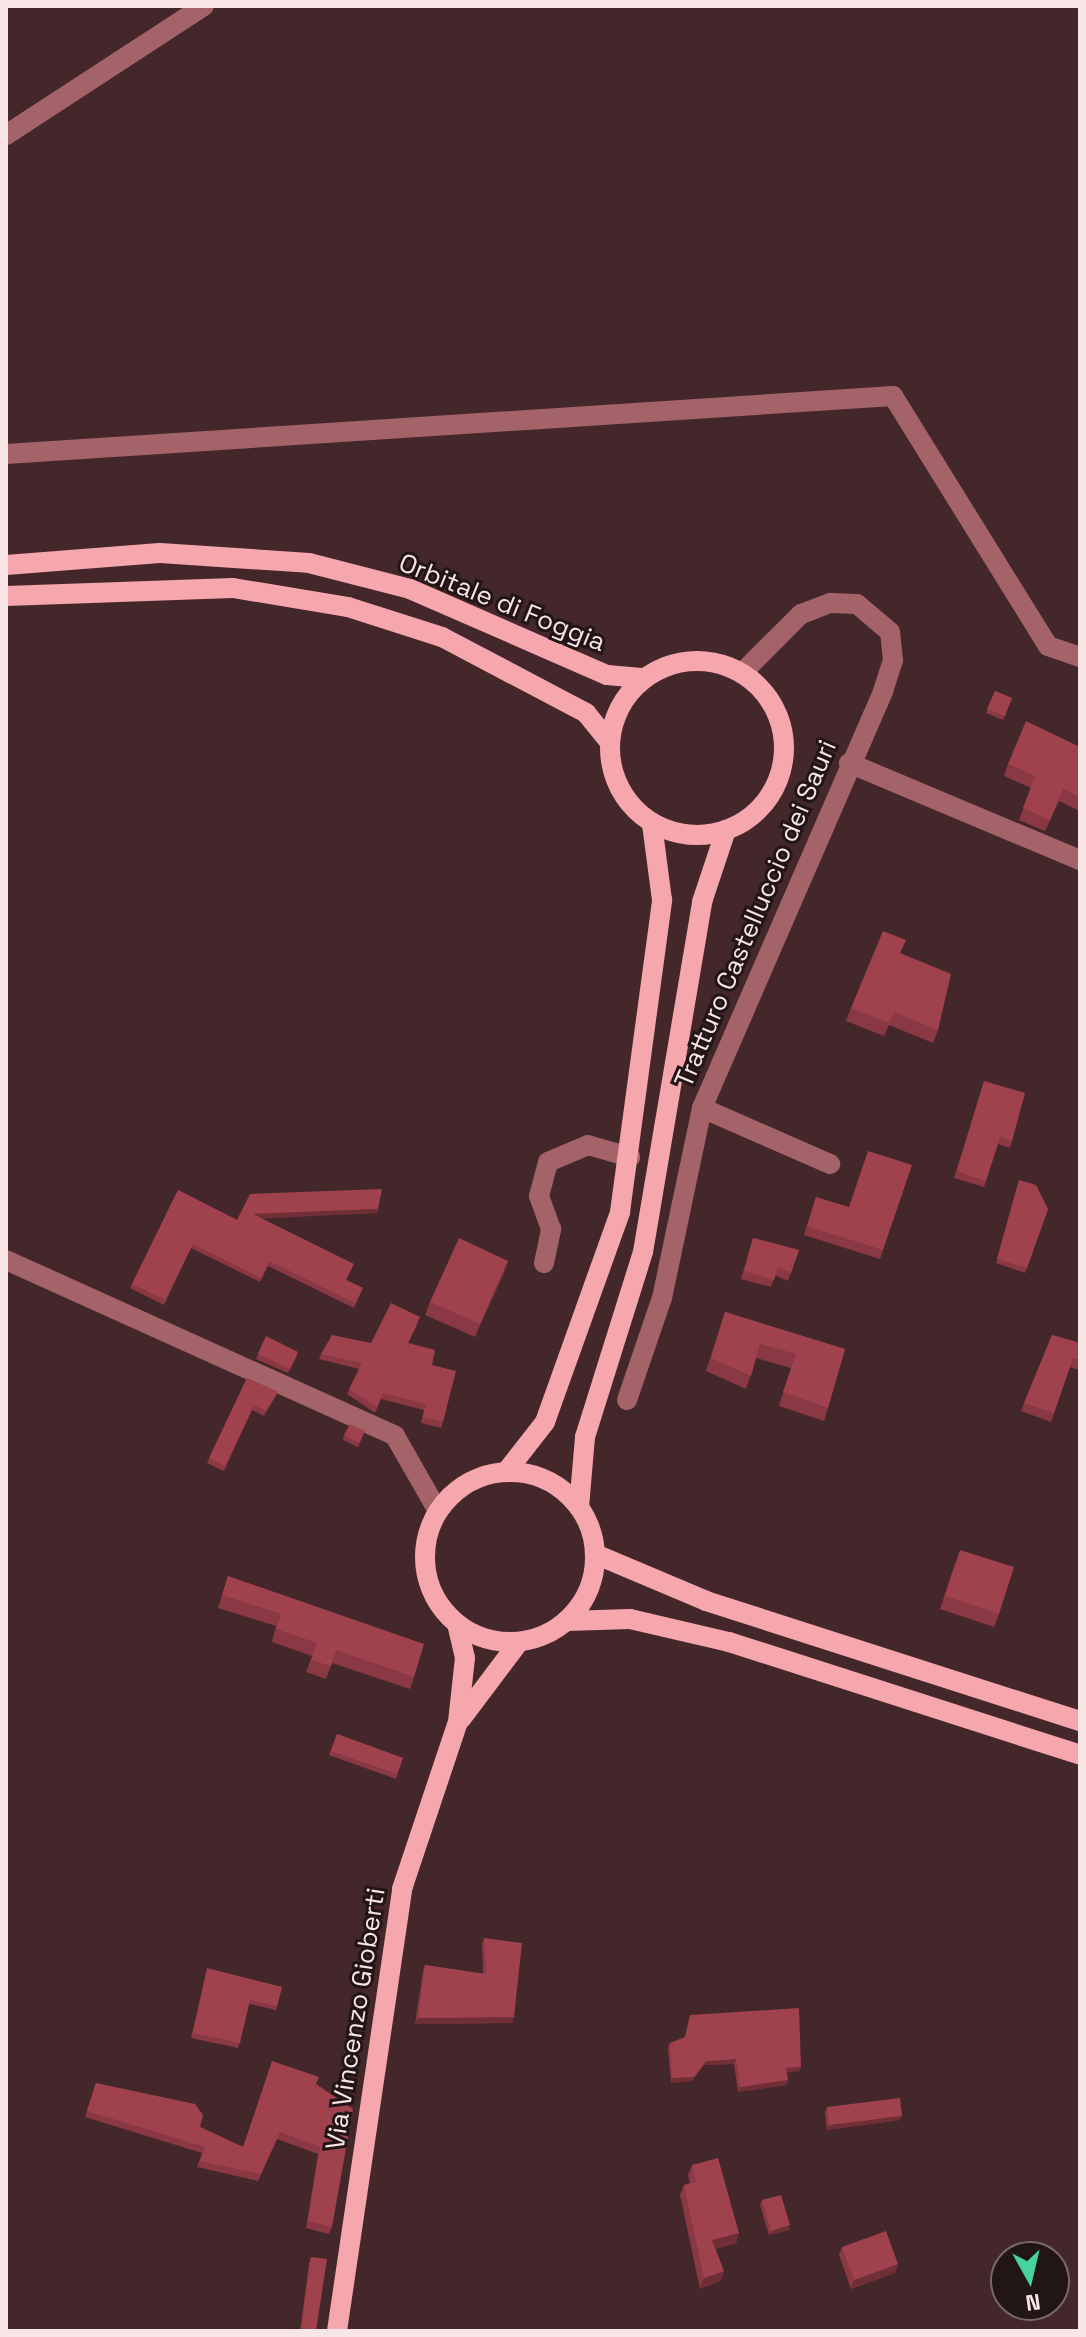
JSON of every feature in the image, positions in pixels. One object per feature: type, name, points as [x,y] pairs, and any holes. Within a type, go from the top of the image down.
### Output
[{"type":"main road","name":"Orbitale di Foggia","points":[[6,565],[160,553],[309,563],[410,589],[607,675],[644,678]]},
{"type":"main road","name":"Orbitale di Foggia","points":[[6,596],[233,588],[348,607],[456,644],[586,713],[609,741]]},
{"type":"main road","points":[[567,1621],[593,1579],[595,1554],[579,1507],[585,1437],[643,1252],[702,902],[726,830],[770,796],[784,742],[771,703],[742,673],[692,660],[644,678],[621,706],[609,741],[620,790],[652,824],[680,833],[726,830]]},
{"type":"main road","points":[[506,1472],[545,1422],[584,1330],[630,1157],[662,900],[652,824]]},
{"type":"main road","points":[[579,1507],[547,1481],[506,1472],[467,1483],[438,1511],[425,1568],[433,1595],[457,1624],[476,1636],[519,1642],[567,1621],[630,1619],[729,1642],[1080,1755]]},
{"type":"main road","points":[[595,1554],[706,1601],[1080,1721]]},
{"type":"main road","name":"Via Vincenzo Gioberti","points":[[337,2331],[402,1889],[458,1722],[465,1658],[457,1624]]},
{"type":"main road","name":"Via Vincenzo Gioberti","points":[[458,1722],[519,1642]]},
{"type":"street","points":[[6,135],[204,6]]},
{"type":"street","points":[[6,454],[893,396],[926,439],[1048,646],[1080,657]]},
{"type":"street","name":"Tratturo Castelluccio dei Sauri","points":[[627,1400],[662,1298],[702,1108],[893,660],[890,632],[871,611],[830,603],[801,614],[742,673]]},
{"type":"street","points":[[849,763],[1080,860]]},
{"type":"street","points":[[702,1108],[830,1164]]},
{"type":"street","points":[[544,1263],[551,1229],[539,1196],[548,1162],[588,1145],[630,1157]]},
{"type":"street","points":[[6,1260],[395,1436],[438,1511]]},
{"type":"building","points":[[995,691],[1012,698],[1005,716],[987,709]]},
{"type":"building","points":[[1026,721],[1080,747],[1080,797],[1063,789],[1050,820],[1023,808],[1035,776],[1008,764]]},
{"type":"building","points":[[883,931],[906,940],[900,953],[951,974],[938,1030],[894,1012],[889,1023],[851,1008]]},
{"type":"building","points":[[984,1081],[1025,1093],[1012,1141],[1000,1137],[986,1181],[957,1171]]},
{"type":"building","points":[[868,1151],[912,1165],[883,1250],[807,1226],[816,1197],[849,1207]]},
{"type":"building","points":[[1019,1180],[1036,1185],[1048,1209],[1027,1268],[997,1259]]},
{"type":"building","points":[[382,1189],[378,1209],[253,1214],[354,1264],[346,1280],[363,1288],[355,1303],[269,1261],[261,1278],[193,1244],[165,1300],[132,1284],[178,1190],[237,1220],[250,1194]]},
{"type":"building","points":[[459,1238],[508,1261],[480,1324],[430,1302]]},
{"type":"building","points":[[753,1238],[799,1250],[791,1273],[778,1267],[774,1280],[744,1271]]},
{"type":"building","points":[[391,1303],[420,1317],[408,1343],[435,1350],[432,1365],[456,1371],[443,1422],[423,1417],[426,1404],[383,1393],[377,1407],[349,1389],[362,1363],[321,1354],[332,1335],[371,1343]]},
{"type":"building","points":[[725,1312],[845,1349],[828,1408],[783,1392],[796,1354],[760,1344],[751,1376],[711,1358]]},
{"type":"building","points":[[1052,1335],[1080,1343],[1080,1360],[1073,1358],[1054,1413],[1024,1403]]},
{"type":"building","points":[[266,1336],[298,1352],[290,1369],[258,1354]]},
{"type":"building","points":[[247,1378],[278,1392],[266,1411],[254,1405],[225,1466],[209,1458]]},
{"type":"building","points":[[350,1424],[365,1431],[359,1443],[344,1435]]},
{"type":"building","points":[[960,1550],[1014,1567],[999,1614],[945,1596]]},
{"type":"building","points":[[228,1576],[424,1644],[414,1677],[336,1650],[331,1666],[311,1660],[317,1643],[276,1629],[281,1614],[222,1595]]},
{"type":"building","points":[[337,1734],[403,1758],[397,1774],[331,1751]]},
{"type":"building","points":[[484,1938],[522,1943],[514,2017],[418,2018],[425,1965],[486,1974]]},
{"type":"building","points":[[207,1968],[282,1987],[277,2006],[250,2000],[240,2043],[193,2033]]},
{"type":"building","points":[[799,2008],[801,2067],[786,2068],[788,2080],[740,2087],[736,2059],[706,2061],[694,2077],[672,2078],[670,2043],[685,2037],[690,2015]]},
{"type":"building","points":[[272,2061],[319,2077],[316,2084],[353,2109],[332,2227],[308,2221],[320,2147],[280,2132],[261,2174],[200,2161],[205,2147],[87,2111],[96,2083],[195,2104],[203,2115],[200,2127],[243,2147]]},
{"type":"building","points":[[900,2098],[902,2116],[829,2125],[827,2107]]},
{"type":"building","points":[[718,2158],[739,2233],[712,2240],[724,2271],[704,2278],[684,2185],[696,2182],[692,2165]]},
{"type":"building","points":[[781,2195],[790,2225],[771,2231],[762,2200]]},
{"type":"building","points":[[886,2231],[898,2264],[854,2280],[842,2247]]},
{"type":"building","points":[[311,2257],[327,2259],[316,2331],[301,2331]]}]
